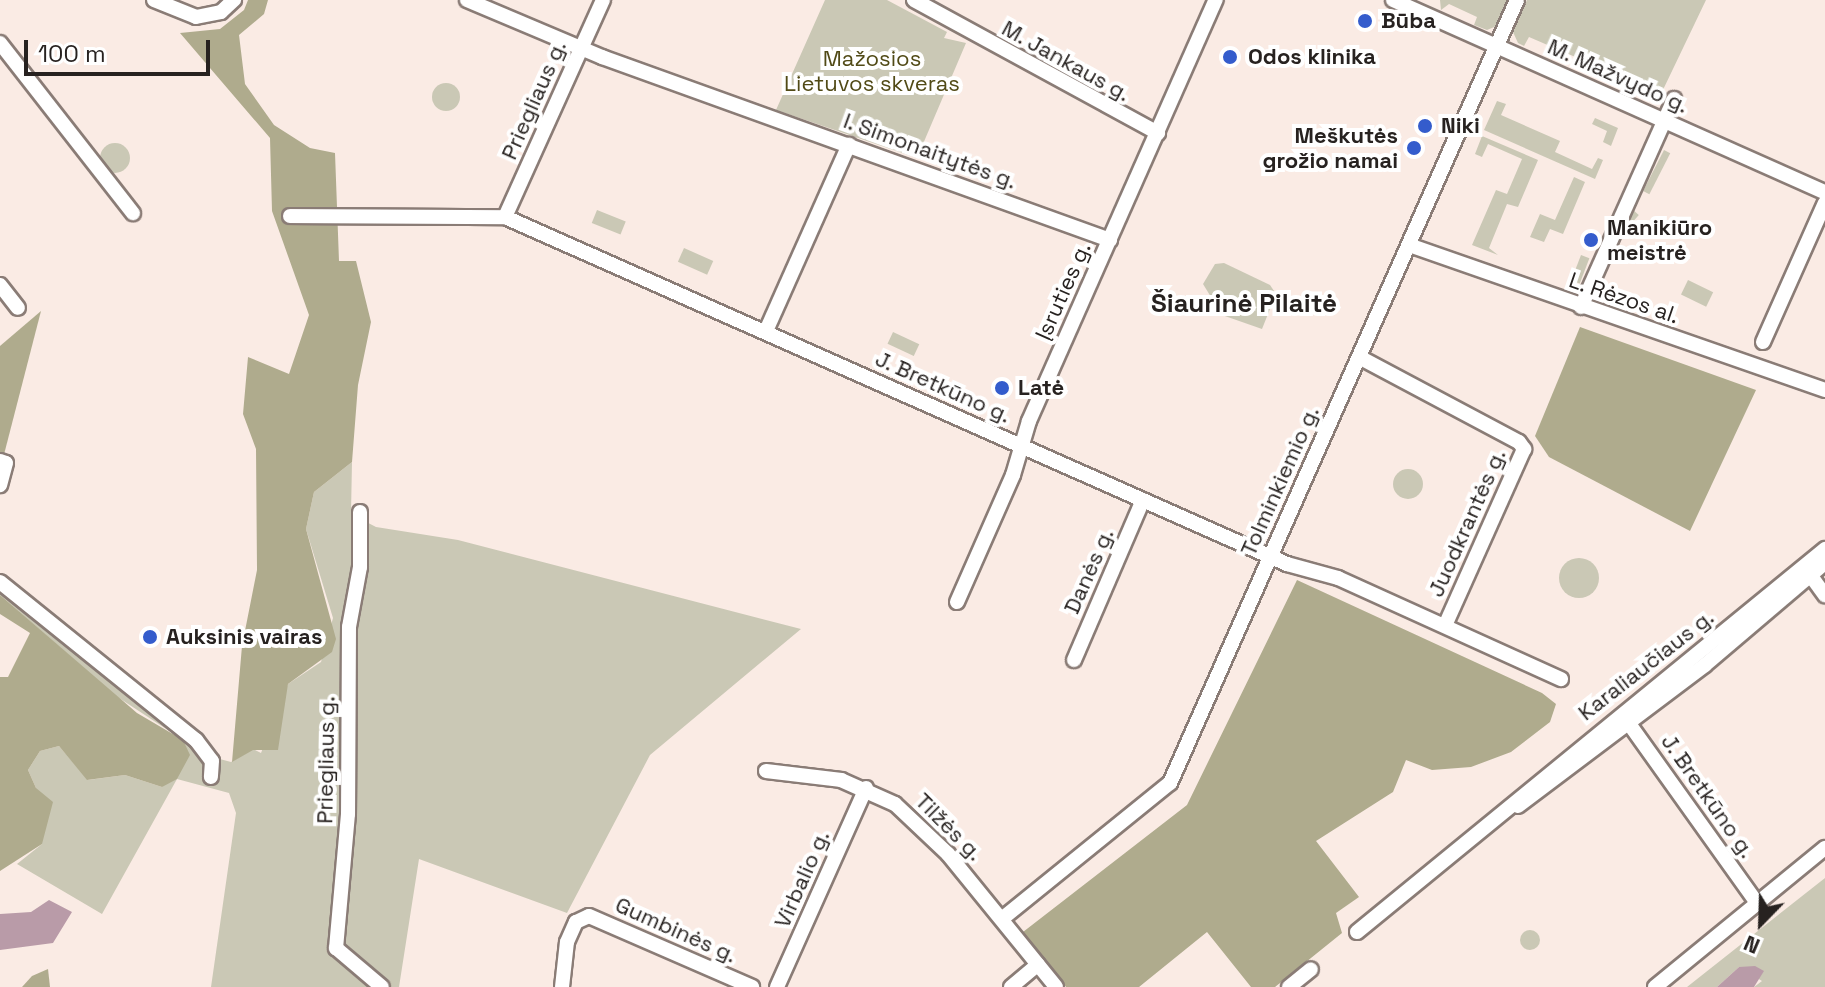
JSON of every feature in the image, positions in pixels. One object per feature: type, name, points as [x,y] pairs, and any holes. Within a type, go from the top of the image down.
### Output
[{"type":"street","points":[[154,0],[196,17],[233,2]]},
{"type":"street","name":"I. Simonaitytės g.","points":[[467,0],[581,48],[1110,240]]},
{"type":"street","name":"Priegliaus g.","points":[[505,217],[603,0]]},
{"type":"street","name":"Įsruties g.","points":[[957,602],[1110,240],[1216,0]]},
{"type":"street","name":"M. Mažvydo g.","points":[[1393,0],[1825,192]]},
{"type":"street","name":"Tolminkiemio g.","points":[[1003,918],[1166,788],[1517,0]]},
{"type":"street","name":"M. Jankaus g.","points":[[913,1],[1158,133]]},
{"type":"street","points":[[0,43],[133,213]]},
{"type":"street","points":[[1581,307],[1674,99]]},
{"type":"street","points":[[766,331],[849,145]]},
{"type":"street","points":[[1763,342],[1825,203]]},
{"type":"street","name":"J. Bretkūno g.","points":[[290,216],[505,217],[1270,557],[1338,578],[1446,623],[1561,679]]},
{"type":"street","name":"L. Rėzos al.","points":[[1409,245],[1825,390]]},
{"type":"street","points":[[0,285],[18,308]]},
{"type":"street","name":"Juodkrantės g.","points":[[1359,357],[1519,442],[1524,453],[1446,623]]},
{"type":"street","points":[[0,461],[6,463],[0,485]]},
{"type":"street","name":"Danės g.","points":[[1074,660],[1143,500]]},
{"type":"street","name":"Priegliaus g.","points":[[360,512],[360,567],[349,627],[347,843],[336,948],[382,987]]},
{"type":"street","name":"Karaliaučiaus g.","points":[[1357,932],[1497,818],[1551,786],[1825,549]]},
{"type":"street","name":"Karaliaučiaus g.","points":[[1626,720],[1825,563]]},
{"type":"street","points":[[1811,576],[1825,595]]},
{"type":"street","points":[[0,582],[196,740],[212,761],[211,777]]},
{"type":"street","name":"J. Bretkūno g.","points":[[1626,720],[1757,903]]},
{"type":"street","name":"Tilžės g.","points":[[766,771],[815,773],[866,788],[912,817],[1003,918],[1056,987]]},
{"type":"street","name":"Virbalio g.","points":[[777,987],[866,788]]},
{"type":"street","points":[[1655,987],[1825,848]]},
{"type":"street","name":"Gumbinės g.","points":[[562,987],[567,942],[581,917],[589,916],[752,987]]},
{"type":"street","points":[[1011,987],[1038,964]]},
{"type":"street","points":[[1289,987],[1311,969]]},
{"type":"green space","name":"Mažosios Lietuvos skveras","points":[[825,0],[887,0],[947,32],[944,38],[966,43],[917,158],[776,110]]},
{"type":"green space","points":[[1440,0],[1510,0],[1499,25],[1487,30],[1474,25],[1477,17],[1449,4],[1441,10]]},
{"type":"green space","points":[[1527,0],[1706,0],[1661,94],[1529,37],[1524,46],[1518,43],[1513,32]]},
{"type":"green space","points":[[446,83],[456,87],[460,97],[456,107],[446,111],[436,107],[432,97],[436,87]]},
{"type":"green space","points":[[1497,101],[1506,104],[1501,115],[1560,141],[1555,152],[1592,169],[1598,158],[1603,160],[1595,179],[1484,130]]},
{"type":"green space","points":[[1595,118],[1618,128],[1611,146],[1603,142],[1607,131],[1592,124]]},
{"type":"green space","points":[[1482,136],[1538,160],[1518,207],[1507,204],[1489,248],[1498,255],[1472,245],[1496,190],[1507,194],[1522,159],[1488,144],[1482,157],[1475,154]]},
{"type":"green space","points":[[115,143],[125,148],[130,158],[125,168],[115,173],[105,168],[100,158],[105,148]]},
{"type":"green space","points":[[1664,150],[1670,153],[1649,194],[1643,191]]},
{"type":"green space","points":[[1574,177],[1585,182],[1563,234],[1550,229],[1544,242],[1530,237],[1540,214],[1555,220]]},
{"type":"green space","points":[[1632,209],[1639,215],[1603,256],[1597,250]]},
{"type":"green space","points":[[597,210],[626,222],[620,235],[592,223]]},
{"type":"green space","points":[[684,248],[713,261],[707,275],[678,262]]},
{"type":"green space","points":[[1581,255],[1589,258],[1580,283],[1571,280]]},
{"type":"green space","points":[[1224,263],[1270,285],[1276,294],[1262,329],[1222,315],[1203,284],[1215,264]]},
{"type":"green space","points":[[1688,280],[1713,292],[1706,307],[1681,294]]},
{"type":"green space","points":[[893,332],[919,344],[914,356],[888,344]]},
{"type":"green space","points":[[352,462],[351,514],[376,527],[458,540],[801,629],[650,755],[567,913],[419,859],[399,987],[211,987],[236,813],[229,793],[177,779],[102,914],[17,864],[42,844],[36,788],[28,770],[40,751],[59,746],[88,780],[125,775],[162,787],[183,740],[116,696],[0,595],[0,584],[201,754],[231,762],[253,749],[261,753],[288,684],[321,662],[333,618],[306,529],[314,492]]},
{"type":"green space","points":[[1408,469],[1414,470],[1422,478],[1422,490],[1414,498],[1408,499],[1402,498],[1394,490],[1393,484],[1394,478],[1402,470]]},
{"type":"green space","points":[[1579,558],[1593,564],[1599,578],[1593,592],[1579,598],[1565,592],[1559,578],[1565,564]]},
{"type":"green space","points":[[1825,878],[1825,987],[1754,987],[1762,981],[1739,967],[1717,987],[1687,987]]},
{"type":"green space","points":[[1526,930],[1534,930],[1540,940],[1534,950],[1526,950],[1520,944],[1520,936]]},
{"type":"shaded area","points":[[248,0],[268,0],[264,14],[239,35],[245,84],[274,125],[310,148],[335,153],[339,261],[356,261],[371,322],[358,385],[352,462],[314,492],[306,529],[336,639],[332,652],[288,684],[278,750],[253,750],[232,762],[242,646],[257,570],[256,449],[243,414],[248,357],[289,374],[309,315],[272,211],[270,138],[180,33],[220,29],[244,10]]},
{"type":"shaded area","points":[[41,311],[0,470],[0,346]]},
{"type":"shaded area","points":[[1580,327],[1756,390],[1690,531],[1549,457],[1535,436]]},
{"type":"shaded area","points":[[1297,580],[1542,693],[1556,704],[1550,722],[1511,752],[1471,767],[1432,770],[1406,760],[1393,792],[1316,841],[1359,897],[1336,913],[1342,933],[1275,987],[1251,987],[1207,932],[1139,987],[1066,987],[1023,932],[1187,805]]},
{"type":"shaded area","points":[[0,595],[137,713],[183,740],[190,755],[177,779],[162,787],[125,775],[87,780],[59,746],[40,751],[28,770],[36,788],[53,802],[42,844],[0,871],[0,677],[8,677],[30,633],[0,614]]},
{"type":"shaded area","points":[[49,900],[72,912],[53,943],[0,950],[0,914],[31,912]]},
{"type":"shaded area","points":[[1755,966],[1764,971],[1754,987],[1717,987],[1739,967]]},
{"type":"shaded area","points":[[48,969],[50,987],[22,987],[32,976]]},
{"type":"place","name":"Būba","points":[[1365,21]]},
{"type":"place","name":"Odos klinika","points":[[1230,57]]},
{"type":"place","name":"Niki","points":[[1425,126]]},
{"type":"place","name":"Meškutės grožio namai","points":[[1414,148]]},
{"type":"place","name":"Manikiūro meistrė","points":[[1591,240]]},
{"type":"place","name":"Latė","points":[[1002,388]]},
{"type":"place","name":"Auksinis vairas","points":[[150,637]]},
{"type":"district","name":"Šiaurinė Pilaitė","points":[[1244,304]]}]
